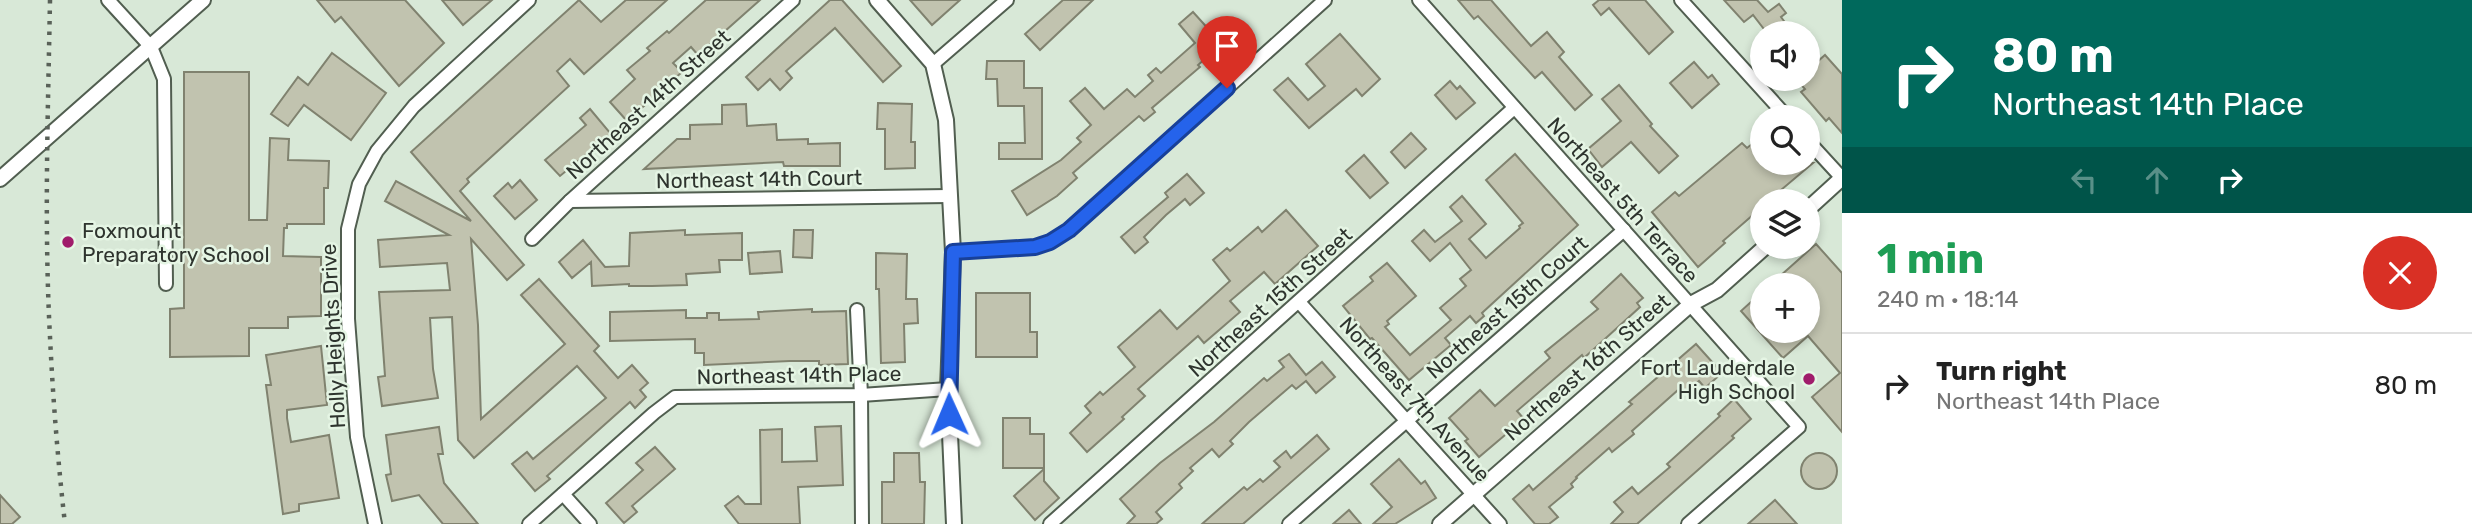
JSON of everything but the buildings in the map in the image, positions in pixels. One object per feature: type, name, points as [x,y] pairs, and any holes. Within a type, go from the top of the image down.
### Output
[{"type":"street","points":[[108,0],[151,47],[164,79],[166,284]]},
{"type":"street","points":[[0,179],[203,0]]},
{"type":"street","name":"Holly Heights Drive","points":[[375,524],[357,437],[348,319],[348,229],[359,184],[377,151],[414,106],[529,0]]},
{"type":"street","name":"Northeast 14th Street","points":[[532,239],[570,201],[793,0]]},
{"type":"street","points":[[877,0],[933,64],[946,120],[953,252],[948,389],[954,524]]},
{"type":"street","points":[[933,64],[1007,0]]},
{"type":"street","points":[[953,252],[1035,247],[1050,242],[1069,230],[1325,0]]},
{"type":"street","name":"Northeast 5th Terrace","points":[[1419,0],[1799,427],[1688,524]]},
{"type":"street","points":[[1681,0],[1776,105]]},
{"type":"street","name":"Northeast 15th Street","points":[[1053,523],[1514,108]]},
{"type":"street","points":[[1820,154],[1842,178],[1820,198]]},
{"type":"street","name":"Northeast 14th Court","points":[[570,201],[949,196]]},
{"type":"street","name":"Northeast 15th Court","points":[[1289,524],[1624,230]]},
{"type":"street","name":"Northeast 16th Street","points":[[1440,524],[1691,304],[1717,290],[1752,259]]},
{"type":"street","name":"Northeast 7th Avenue","points":[[1300,302],[1500,524]]},
{"type":"street","points":[[857,310],[862,524]]},
{"type":"street","name":"Northeast 14th Place","points":[[529,524],[654,412],[675,397],[861,395],[948,389]]},
{"type":"street","points":[[563,494],[590,524]]},
{"type":"railway","points":[[50,0],[48,295],[54,408],[65,524]]},
{"type":"place","name":"Foxmount Preparatory School","points":[[68,242]]},
{"type":"place","name":"Fort Lauderdale High School","points":[[1809,379]]},
{"type":"route","points":[[949,414],[953,252],[1035,247],[1050,242],[1069,230],[1227,88]]}]
